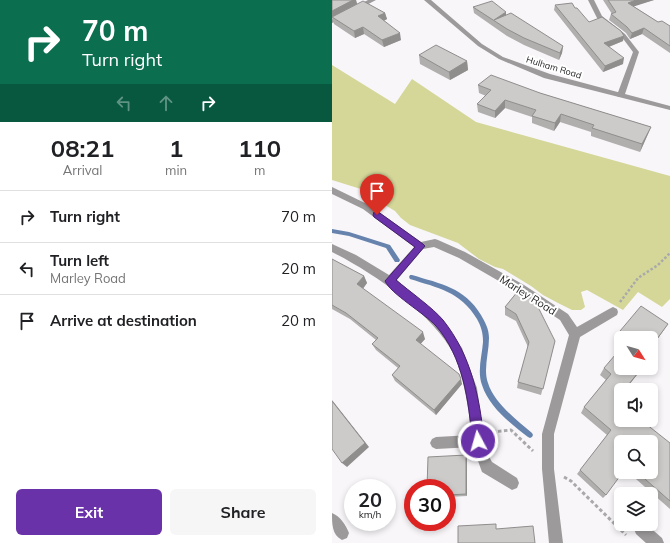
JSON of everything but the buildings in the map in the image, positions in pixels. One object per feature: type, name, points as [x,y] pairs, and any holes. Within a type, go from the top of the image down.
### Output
[{"type":"street","points":[[332,21],[373,0]]},
{"type":"street","name":"Hulham Road","points":[[427,0],[480,45],[501,58],[547,76],[670,108]]},
{"type":"street","points":[[591,0],[599,17],[623,35],[636,52],[621,95]]},
{"type":"street","points":[[332,12],[339,18]]},
{"type":"street","points":[[332,190],[366,207],[420,246],[390,281]]},
{"type":"street","name":"Marley Road","points":[[420,246],[435,243],[468,259],[520,288],[564,317],[575,334]]},
{"type":"street","points":[[332,248],[353,258],[390,281],[439,322],[458,352],[471,388],[476,412],[480,451],[487,467],[512,483]]},
{"type":"street","points":[[556,543],[548,469],[548,434],[575,334],[613,312]]},
{"type":"street","points":[[436,443],[478,441]]},
{"type":"street","points":[[332,520],[342,533]]},
{"type":"street","points":[[643,531],[657,543]]},
{"type":"path","points":[[613,312],[638,278],[658,265],[670,253]]},
{"type":"green space","points":[[332,65],[395,104],[412,79],[476,122],[670,176],[670,299],[662,307],[638,292],[623,310],[587,290],[581,292],[585,307],[581,310],[572,310],[543,295],[503,269],[495,267],[479,259],[458,243],[410,225],[395,211],[364,190],[332,180]]},
{"type":"waterway","points":[[332,231],[349,234],[388,246],[397,260]]},
{"type":"waterway","points":[[412,277],[451,290],[460,295],[474,309],[485,329],[486,334],[483,374],[488,392],[498,406],[530,435]]},
{"type":"route","points":[[377,215],[420,246],[390,281],[439,322],[458,352],[471,388],[476,412],[476,433],[478,441]]}]
